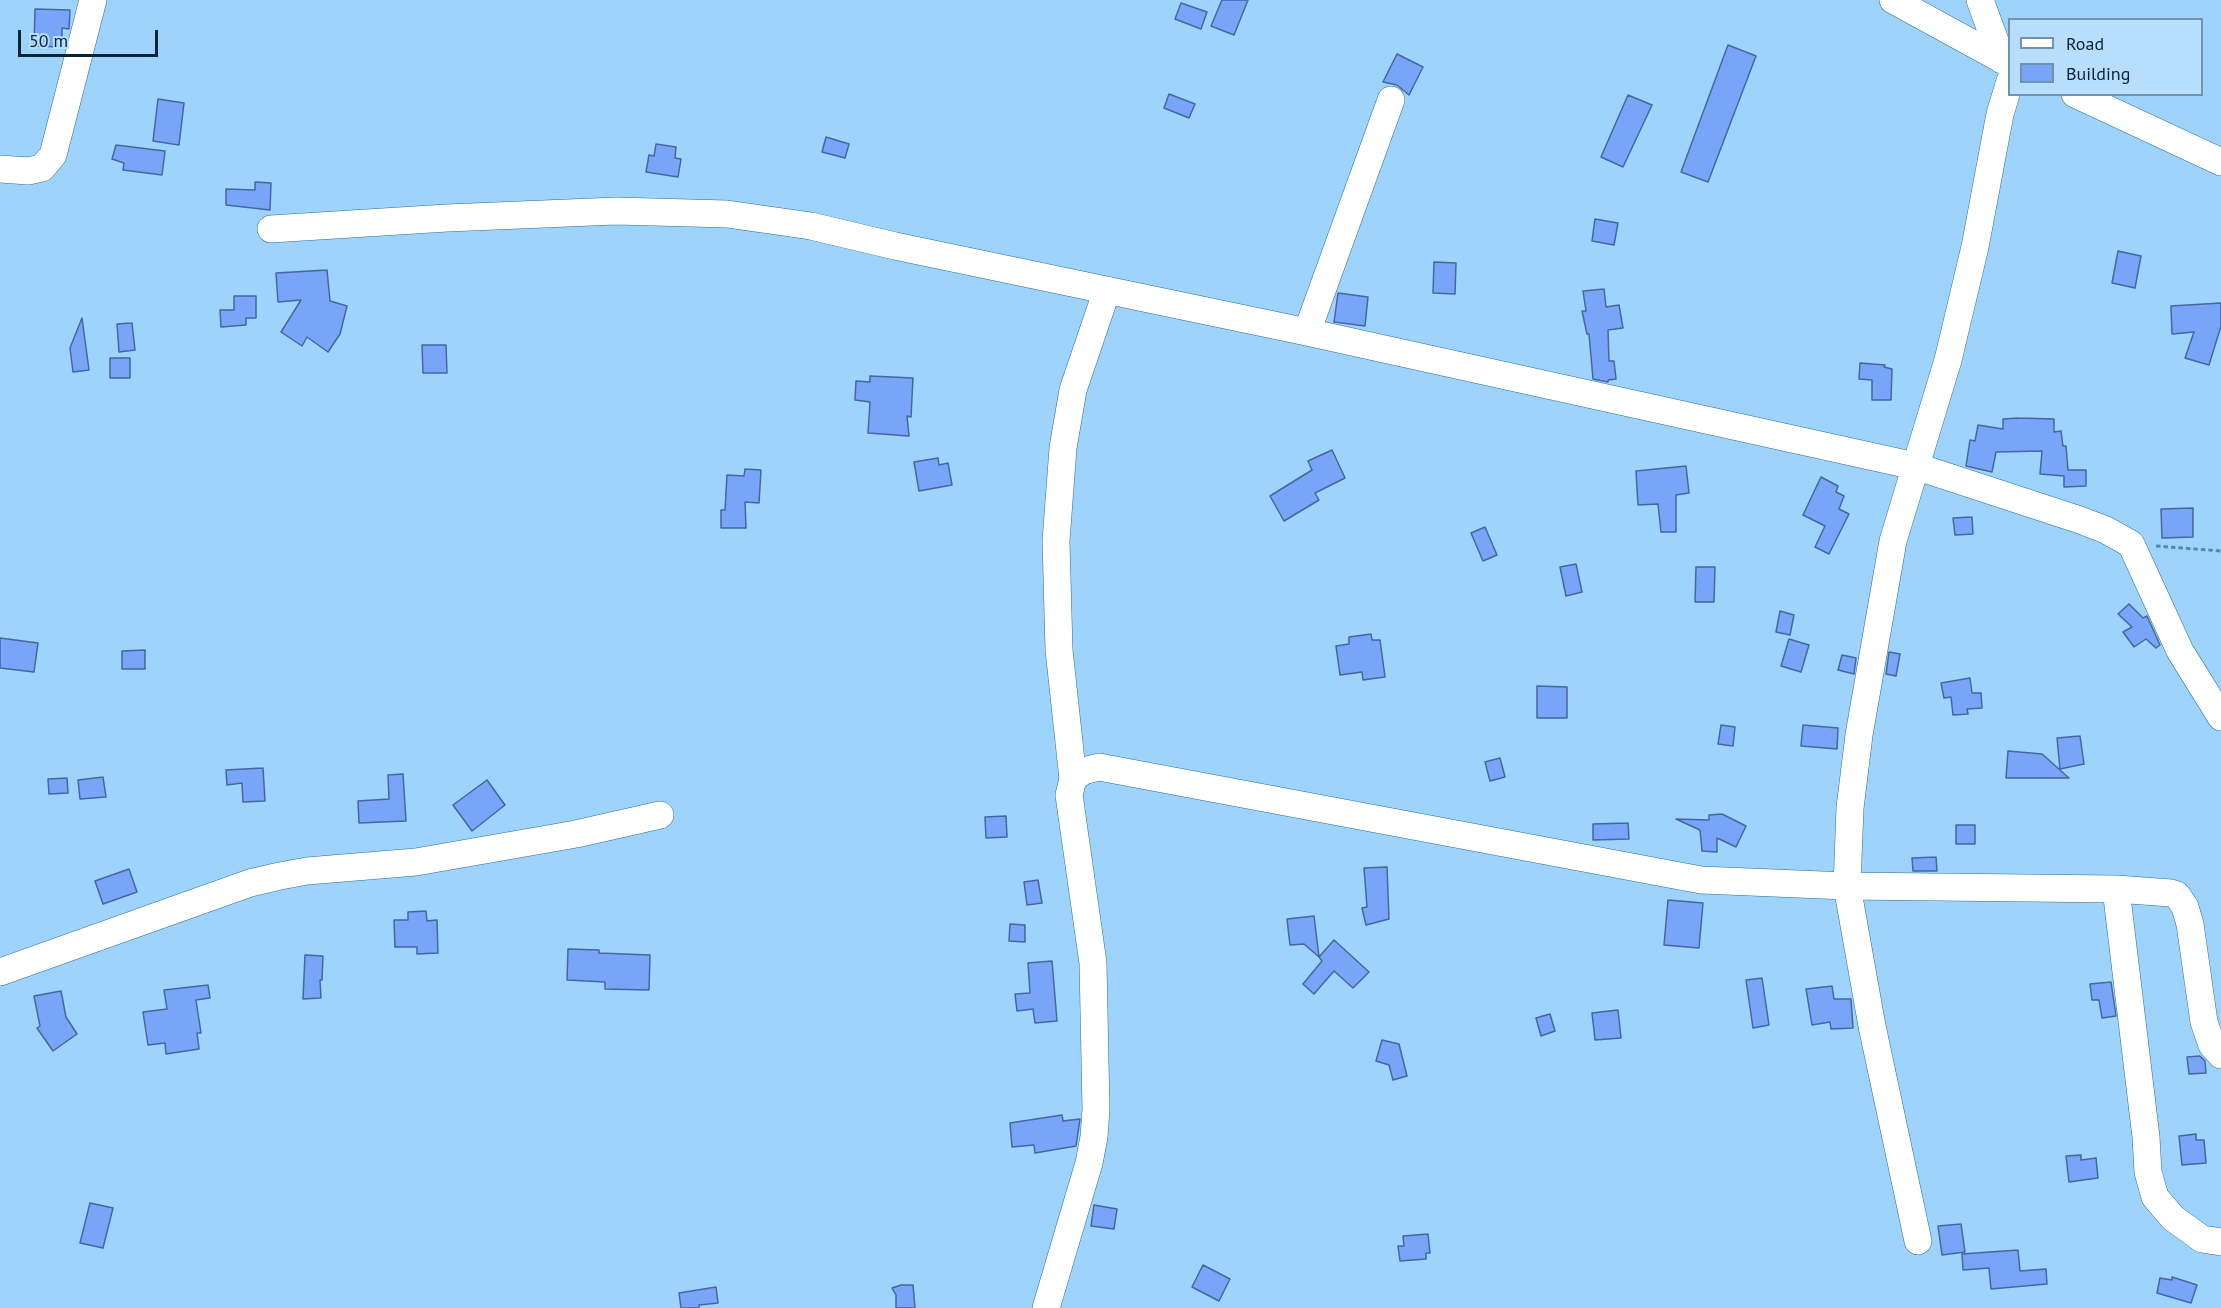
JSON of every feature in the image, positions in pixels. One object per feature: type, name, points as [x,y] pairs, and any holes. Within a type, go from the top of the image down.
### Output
[{"type":"street","points":[[0,169],[28,171],[42,168],[53,155],[93,0]]},
{"type":"street","points":[[1893,0],[2007,69]]},
{"type":"street","points":[[1918,1241],[1872,1026],[1847,886],[1850,808],[1859,735],[1893,541],[1948,360],[1975,247],[2000,114],[2007,69],[1980,0]]},
{"type":"street","points":[[2079,96],[2221,162]]},
{"type":"street","points":[[1307,332],[1391,100]]},
{"type":"street","points":[[270,229],[616,211],[727,214],[811,226],[1915,466],[2080,520],[2106,530],[2131,544],[2180,651],[2221,717]]},
{"type":"street","points":[[1046,1308],[1089,1163],[1096,1109],[1093,963],[1070,795],[1073,779],[1059,650],[1056,541],[1063,448],[1073,390],[1107,290]]},
{"type":"street","points":[[1073,779],[1083,771],[1099,767],[1701,880],[1847,886],[2116,889],[2171,893],[2181,900],[2190,924],[2204,1022],[2212,1045],[2221,1055]]},
{"type":"street","points":[[0,972],[250,883],[308,871],[427,860],[576,834],[660,815]]},
{"type":"street","points":[[2116,889],[2148,1172],[2155,1197],[2173,1218],[2202,1239],[2221,1242]]},
{"type":"path","points":[[2131,544],[2221,551]]},
{"type":"building","points":[[1222,0],[1248,0],[1234,35],[1211,26]]},
{"type":"building","points":[[1181,3],[1207,12],[1201,29],[1175,19]]},
{"type":"building","points":[[35,9],[70,10],[69,29],[62,28],[62,47],[34,46]]},
{"type":"building","points":[[1728,45],[1756,56],[1708,182],[1681,172]]},
{"type":"building","points":[[1397,54],[1423,67],[1409,95],[1397,85],[1383,82]]},
{"type":"building","points":[[1169,94],[1195,104],[1189,118],[1164,108]]},
{"type":"building","points":[[1628,95],[1652,105],[1623,167],[1601,157]]},
{"type":"building","points":[[158,99],[184,103],[179,145],[153,141]]},
{"type":"building","points":[[826,137],[849,144],[845,158],[822,152]]},
{"type":"building","points":[[656,144],[676,147],[675,158],[681,159],[678,177],[646,172],[649,155],[654,156]]},
{"type":"building","points":[[116,145],[165,151],[162,175],[123,170],[124,163],[112,159]]},
{"type":"building","points":[[255,182],[271,183],[270,210],[226,205],[226,189],[255,190]]},
{"type":"building","points":[[1595,219],[1618,223],[1614,245],[1592,241]]},
{"type":"building","points":[[2118,251],[2141,256],[2135,288],[2112,283]]},
{"type":"building","points":[[1434,262],[1456,263],[1455,294],[1433,293]]},
{"type":"building","points":[[327,270],[330,301],[347,306],[340,334],[328,352],[307,337],[302,346],[281,332],[301,300],[278,302],[276,273]]},
{"type":"building","points":[[1604,289],[1606,307],[1619,305],[1623,328],[1608,330],[1609,361],[1614,361],[1616,379],[1608,380],[1608,382],[1593,379],[1589,334],[1587,334],[1582,311],[1586,311],[1583,291]]},
{"type":"building","points":[[1338,293],[1368,297],[1365,326],[1334,322]]},
{"type":"building","points":[[234,296],[256,296],[256,318],[246,318],[246,325],[221,327],[220,310],[234,310]]},
{"type":"building","points":[[2221,303],[2221,326],[2209,365],[2185,358],[2194,332],[2172,334],[2171,306]]},
{"type":"building","points":[[82,318],[89,370],[73,372],[70,348]]},
{"type":"building","points":[[132,323],[135,350],[119,352],[117,324]]},
{"type":"building","points":[[422,345],[446,345],[447,373],[423,373]]},
{"type":"building","points":[[110,358],[130,358],[130,378],[110,378]]},
{"type":"building","points":[[1860,363],[1885,365],[1884,367],[1892,369],[1891,400],[1872,400],[1872,380],[1859,379]]},
{"type":"building","points":[[870,376],[913,378],[911,417],[907,416],[909,436],[868,433],[870,402],[855,400],[856,381],[870,382]]},
{"type":"building","points":[[2003,419],[2054,419],[2054,432],[2061,431],[2063,446],[2066,446],[2068,470],[2086,470],[2086,486],[2064,487],[2064,476],[2040,474],[2042,451],[1996,452],[1992,472],[1966,466],[1970,440],[1975,441],[1978,425],[2003,429]]},
{"type":"building","points":[[1332,450],[1345,478],[1315,493],[1319,500],[1284,521],[1270,496],[1312,470],[1308,461]]},
{"type":"building","points":[[938,458],[939,465],[948,463],[952,485],[919,491],[914,462]]},
{"type":"building","points":[[1686,466],[1689,493],[1676,495],[1676,532],[1661,532],[1658,504],[1638,505],[1636,471]]},
{"type":"building","points":[[745,469],[761,470],[759,503],[745,502],[746,528],[721,528],[721,510],[725,510],[727,475],[744,476]]},
{"type":"building","points":[[1821,477],[1838,486],[1836,492],[1844,496],[1839,509],[1849,514],[1829,554],[1815,547],[1825,526],[1803,515]]},
{"type":"building","points":[[2193,508],[2193,537],[2162,538],[2161,509]]},
{"type":"building","points":[[1972,517],[1973,534],[1955,535],[1953,518]]},
{"type":"building","points":[[1485,527],[1497,555],[1483,561],[1471,533]]},
{"type":"building","points":[[1576,564],[1582,592],[1566,596],[1560,567]]},
{"type":"building","points":[[1696,567],[1715,567],[1714,602],[1695,602]]},
{"type":"building","points":[[2129,604],[2143,618],[2147,616],[2160,645],[2156,648],[2146,639],[2134,647],[2123,632],[2132,627],[2118,614]]},
{"type":"building","points":[[1780,611],[1794,615],[1790,635],[1776,632]]},
{"type":"building","points":[[1371,634],[1372,640],[1380,640],[1385,677],[1363,680],[1362,672],[1340,675],[1336,646],[1349,644],[1349,637]]},
{"type":"building","points":[[0,638],[38,643],[34,672],[0,668]]},
{"type":"building","points":[[1789,639],[1809,645],[1801,672],[1781,666]]},
{"type":"building","points":[[145,650],[145,669],[122,669],[122,651]]},
{"type":"building","points":[[1889,652],[1900,654],[1896,676],[1886,674]]},
{"type":"building","points":[[1842,655],[1856,658],[1854,674],[1838,670]]},
{"type":"building","points":[[1970,678],[1972,693],[1981,693],[1982,708],[1967,709],[1968,714],[1953,715],[1951,697],[1944,698],[1941,683]]},
{"type":"building","points":[[1537,686],[1567,687],[1567,718],[1537,718]]},
{"type":"building","points":[[1721,725],[1735,727],[1733,746],[1718,744]]},
{"type":"building","points":[[1803,725],[1838,728],[1837,749],[1801,746]]},
{"type":"building","points":[[2080,736],[2084,764],[2060,769],[2057,738]]},
{"type":"building","points":[[2008,751],[2042,754],[2069,778],[2006,778]]},
{"type":"building","points":[[1500,758],[1505,777],[1490,781],[1485,762]]},
{"type":"building","points":[[263,768],[265,801],[243,802],[242,783],[227,785],[226,770]]},
{"type":"building","points":[[403,774],[406,821],[359,823],[358,801],[389,799],[388,775]]},
{"type":"building","points":[[103,777],[106,797],[80,799],[78,780]]},
{"type":"building","points":[[67,778],[68,793],[49,794],[48,779]]},
{"type":"building","points":[[487,780],[505,805],[472,831],[453,805]]},
{"type":"building","points":[[1722,814],[1746,826],[1736,847],[1717,838],[1717,852],[1702,851],[1700,830],[1676,819],[1709,820],[1709,815]]},
{"type":"building","points":[[1006,816],[1007,837],[986,838],[985,817]]},
{"type":"building","points":[[1628,823],[1629,839],[1593,840],[1593,824]]},
{"type":"building","points":[[1956,825],[1975,825],[1975,844],[1956,844]]},
{"type":"building","points":[[1936,857],[1937,871],[1913,871],[1912,858]]},
{"type":"building","points":[[1387,867],[1389,919],[1366,925],[1362,908],[1367,907],[1364,868]]},
{"type":"building","points":[[129,869],[137,892],[103,904],[95,881]]},
{"type":"building","points":[[1038,880],[1042,903],[1027,905],[1024,882]]},
{"type":"building","points":[[1668,900],[1703,903],[1699,948],[1664,945]]},
{"type":"building","points":[[426,911],[427,921],[437,920],[438,953],[417,954],[417,947],[395,947],[394,920],[408,920],[408,912]]},
{"type":"building","points":[[1314,916],[1319,957],[1304,944],[1290,945],[1287,919]]},
{"type":"building","points":[[1010,924],[1025,925],[1025,942],[1009,941]]},
{"type":"building","points":[[1334,940],[1369,972],[1353,988],[1334,971],[1314,994],[1303,984],[1322,961],[1319,957]]},
{"type":"building","points":[[568,949],[650,955],[649,990],[605,989],[605,982],[567,980]]},
{"type":"building","points":[[305,955],[323,956],[322,980],[320,980],[321,998],[303,999]]},
{"type":"building","points":[[1052,961],[1057,1021],[1035,1023],[1033,1009],[1017,1011],[1015,994],[1030,993],[1028,963]]},
{"type":"building","points":[[1762,978],[1769,1025],[1753,1028],[1746,980]]},
{"type":"building","points":[[2111,982],[2116,1016],[2102,1018],[2099,1000],[2092,1000],[2090,984]]},
{"type":"building","points":[[208,985],[210,998],[196,1000],[201,1033],[197,1033],[199,1049],[166,1054],[165,1043],[148,1045],[143,1012],[167,1009],[164,990]]},
{"type":"building","points":[[1832,986],[1834,999],[1851,999],[1853,1028],[1831,1029],[1830,1022],[1812,1025],[1806,989]]},
{"type":"building","points":[[61,991],[66,1017],[77,1034],[53,1051],[37,1028],[40,1026],[34,996]]},
{"type":"building","points":[[1618,1010],[1621,1038],[1595,1040],[1592,1013]]},
{"type":"building","points":[[1550,1014],[1555,1031],[1541,1036],[1536,1018]]},
{"type":"building","points":[[1382,1040],[1399,1044],[1407,1076],[1393,1080],[1389,1065],[1376,1061]]},
{"type":"building","points":[[2200,1056],[2205,1061],[2206,1073],[2189,1074],[2187,1057]]},
{"type":"building","points":[[1062,1115],[1063,1121],[1080,1119],[1076,1146],[1035,1153],[1034,1145],[1012,1147],[1010,1123]]},
{"type":"building","points":[[2196,1134],[2196,1140],[2204,1140],[2206,1163],[2182,1165],[2179,1136]]},
{"type":"building","points":[[2081,1155],[2081,1160],[2096,1158],[2098,1178],[2069,1182],[2066,1156]]},
{"type":"building","points":[[90,1203],[113,1208],[103,1248],[80,1243]]},
{"type":"building","points":[[1094,1205],[1117,1209],[1114,1229],[1091,1226]]},
{"type":"building","points":[[1961,1224],[1965,1252],[1942,1255],[1938,1226]]},
{"type":"building","points":[[1428,1234],[1430,1253],[1426,1253],[1426,1259],[1400,1261],[1398,1246],[1404,1246],[1403,1236]]},
{"type":"building","points":[[2018,1250],[2020,1271],[2046,1269],[2047,1284],[1991,1289],[1989,1268],[1963,1270],[1962,1254]]},
{"type":"building","points":[[1203,1265],[1230,1279],[1219,1301],[1192,1287]]},
{"type":"building","points":[[2172,1277],[2197,1285],[2191,1303],[2157,1293],[2160,1278],[2172,1280]]},
{"type":"building","points":[[913,1285],[915,1308],[896,1308],[896,1295],[892,1288]]},
{"type":"building","points":[[716,1287],[718,1303],[699,1305],[699,1308],[681,1308],[679,1293]]}]
